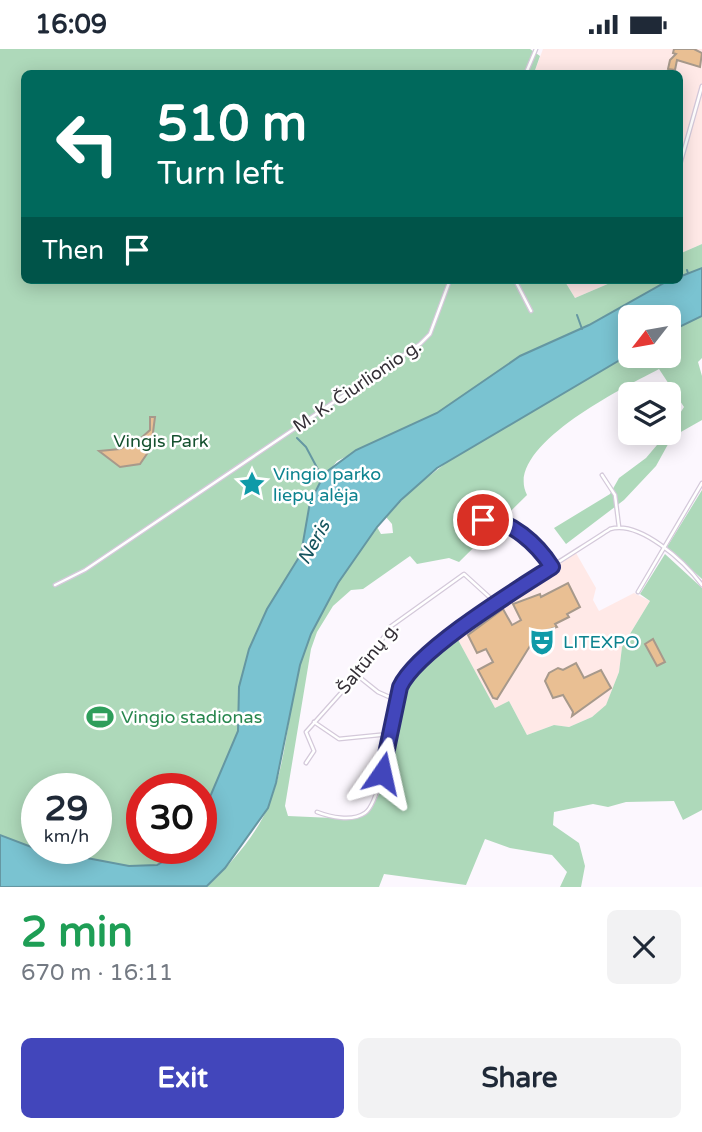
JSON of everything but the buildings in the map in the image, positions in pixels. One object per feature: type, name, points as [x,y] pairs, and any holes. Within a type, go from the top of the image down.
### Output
[{"type":"street","points":[[527,70],[536,49]]},
{"type":"street","points":[[683,154],[702,86]]},
{"type":"street","name":"M. K. Čiurlionio g.","points":[[55,585],[85,570],[420,344],[430,334],[449,284]]},
{"type":"street","points":[[517,284],[531,311]]},
{"type":"street","points":[[602,475],[615,495],[619,527]]},
{"type":"street","points":[[638,592],[702,483]]},
{"type":"street","points":[[483,520],[494,519],[508,525],[552,567]]},
{"type":"street","points":[[317,812],[342,818],[361,815],[368,810],[377,791],[396,700],[406,675],[437,648],[497,604],[610,529],[619,527],[650,536],[702,585]]},
{"type":"street","name":"Šaltūnų g.","points":[[314,722],[357,675],[393,624],[464,574],[497,604]]},
{"type":"street","points":[[357,675],[378,692],[396,700]]},
{"type":"street","points":[[306,763],[314,751],[305,733],[314,722],[338,739],[389,734]]},
{"type":"shaded area","points":[[543,49],[702,49],[702,244],[683,252],[683,70],[535,70]]},
{"type":"shaded area","points":[[566,284],[608,284],[575,298]]},
{"type":"shaded area","name":"LITEXPO","points":[[576,553],[596,588],[593,600],[599,611],[634,593],[650,601],[622,647],[619,672],[606,706],[592,717],[569,727],[554,725],[527,735],[509,701],[495,709],[456,636]]},
{"type":"green space","name":"Vingis Park","points":[[0,49],[530,49],[540,56],[535,70],[21,70],[21,284],[566,284],[575,298],[608,284],[665,284],[626,305],[618,305],[618,309],[589,325],[520,356],[437,413],[337,461],[312,494],[301,554],[267,609],[249,649],[239,687],[238,731],[217,780],[217,773],[126,773],[126,864],[156,864],[134,867],[104,864],[112,864],[112,773],[21,773],[21,843],[0,835]]},
{"type":"green space","points":[[702,244],[702,268],[683,275],[683,252]]},
{"type":"green space","points":[[702,316],[702,358],[698,362],[702,376],[702,420],[681,432],[681,412],[684,407],[681,402],[681,382],[668,382],[659,369],[635,382],[618,382],[618,392],[571,421],[532,458],[524,477],[527,495],[459,562],[449,558],[417,564],[410,556],[363,589],[351,590],[333,606],[317,632],[311,649],[285,806],[288,816],[355,819],[368,812],[379,794],[404,681],[456,636],[495,708],[509,701],[527,735],[554,725],[569,727],[592,717],[606,705],[619,672],[622,647],[650,601],[640,594],[665,554],[702,588],[702,810],[683,820],[674,801],[626,802],[608,807],[593,804],[554,812],[553,825],[579,843],[585,866],[581,887],[560,887],[567,872],[552,855],[510,848],[485,839],[466,885],[384,874],[379,887],[207,887],[243,847],[265,813],[281,765],[299,670],[310,634],[336,586],[377,527],[381,534],[393,533],[392,524],[386,517],[414,488],[451,459],[618,361],[618,368],[681,368],[681,326]]},
{"type":"green space","points":[[657,445],[668,445],[656,466],[624,500],[566,544],[554,528],[610,494],[619,478],[646,458]]},
{"type":"green space","points":[[702,490],[702,579],[667,547]]},
{"type":"water","points":[[702,268],[702,316],[681,326],[681,305],[625,305],[662,284],[683,284],[683,275]]},
{"type":"water","name":"Neris","points":[[618,309],[618,361],[437,468],[401,500],[377,527],[338,583],[311,634],[300,665],[276,783],[268,808],[225,868],[207,886],[0,887],[0,835],[21,843],[21,864],[217,864],[217,780],[238,731],[239,687],[249,649],[267,609],[301,554],[310,502],[325,473],[356,450],[437,413],[520,356]]},
{"type":"waterway","points":[[577,315],[582,329]]},
{"type":"waterway","points":[[297,438],[306,447],[322,477]]},
{"type":"place","name":"Vingio parko liepų alėja","points":[[252,484]]},
{"type":"place","name":"LITEXPO","points":[[542,642]]},
{"type":"place","name":"Vingio stadionas","points":[[100,717]]},
{"type":"route","points":[[382,773],[400,687],[406,675],[449,639],[552,567],[538,550],[508,525],[500,520],[483,520]]}]
